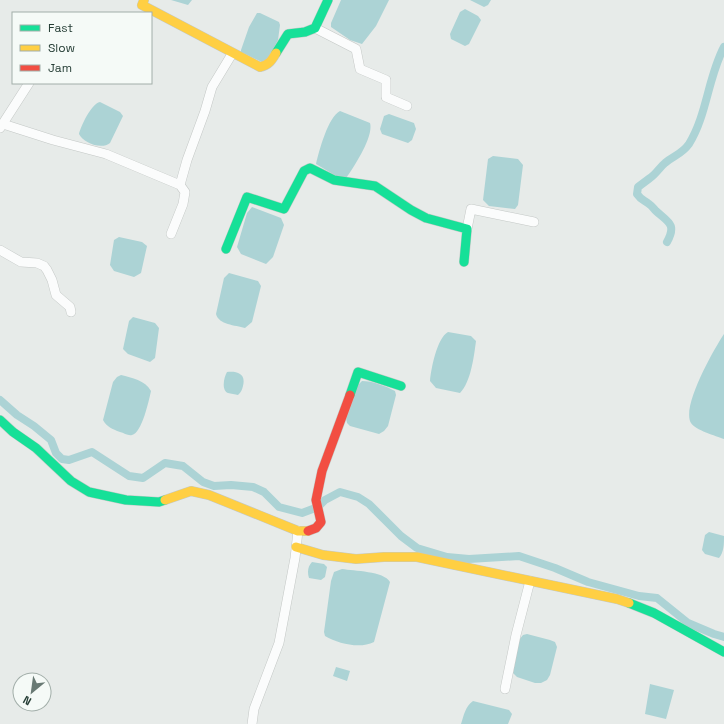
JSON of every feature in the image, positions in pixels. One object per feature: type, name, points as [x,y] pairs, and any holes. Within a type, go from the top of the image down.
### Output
[{"type":"street","points":[[144,0],[142,5],[148,11]]},
{"type":"street","points":[[152,13],[260,67],[266,66],[270,63],[288,34],[305,32],[315,28],[328,0]]},
{"type":"street","points":[[315,28],[356,48],[360,69],[386,80],[386,97],[407,106]]},
{"type":"street","points":[[180,185],[212,87],[232,54]]},
{"type":"street","points":[[28,84],[1,126],[106,154],[180,185],[185,192],[183,204],[171,234]]},
{"type":"street","points":[[226,249],[247,197],[284,209],[304,171],[310,168],[334,180],[375,186],[426,218],[467,229]]},
{"type":"street","points":[[464,262],[467,229],[471,209],[534,222]]},
{"type":"street","points":[[0,250],[21,262],[37,263],[44,266],[52,280],[56,295],[70,307],[71,312]]},
{"type":"street","points":[[0,420],[12,432],[36,448],[71,481],[89,492],[126,500],[159,502],[191,491],[209,495],[298,531],[308,531],[316,529],[321,522],[316,500],[322,471],[358,372],[401,386]]},
{"type":"street","points":[[252,724],[254,709],[279,643],[298,531]]},
{"type":"street","points":[[296,547],[323,555],[356,559],[417,557],[617,598],[654,613],[724,652]]},
{"type":"street","points":[[505,689],[516,635],[530,581]]},
{"type":"water","points":[[171,0],[192,0],[188,5]]},
{"type":"water","points":[[341,0],[389,0],[376,26],[362,44],[350,40],[331,27],[331,23]]},
{"type":"water","points":[[470,0],[491,0],[488,5],[484,7]]},
{"type":"water","points":[[465,9],[478,16],[481,20],[469,44],[465,46],[451,39],[450,34],[460,12]]},
{"type":"water","points":[[257,13],[279,22],[280,25],[278,40],[266,64],[241,52],[249,27]]},
{"type":"water","points":[[100,102],[120,112],[123,116],[110,143],[107,145],[98,146],[88,143],[79,134],[90,111]]},
{"type":"water","points":[[340,111],[370,123],[369,136],[366,143],[346,178],[336,176],[316,164],[328,127],[336,114]]},
{"type":"water","points":[[389,114],[414,123],[416,129],[412,140],[408,143],[382,134],[380,129],[384,116]]},
{"type":"water","points":[[493,156],[518,159],[523,165],[518,205],[515,209],[489,206],[483,200],[488,159]]},
{"type":"water","points":[[252,207],[281,218],[284,225],[273,257],[266,264],[241,254],[237,247],[247,213]]},
{"type":"water","points":[[119,237],[142,242],[147,246],[141,273],[134,277],[114,271],[110,265],[114,240]]},
{"type":"water","points":[[229,273],[258,281],[261,286],[252,322],[245,328],[224,322],[218,318],[216,314],[224,278]]},
{"type":"water","points":[[133,317],[155,323],[159,328],[155,358],[150,362],[128,354],[123,349],[129,321]]},
{"type":"water","points":[[448,332],[471,336],[476,341],[469,376],[460,393],[436,388],[430,381],[433,362],[438,347],[444,335]]},
{"type":"water","points":[[724,334],[724,439],[693,426],[689,415],[694,392],[700,378]]},
{"type":"water","points":[[227,372],[235,372],[242,376],[244,382],[238,395],[228,393],[224,389],[224,380]]},
{"type":"water","points":[[121,375],[134,378],[142,382],[151,391],[142,423],[136,433],[132,435],[112,429],[103,420],[113,382]]},
{"type":"water","points":[[362,381],[379,384],[395,391],[396,395],[388,426],[379,434],[350,426],[347,423],[346,418],[358,385]]},
{"type":"water","points":[[709,532],[724,536],[723,551],[719,558],[705,554],[702,550],[705,535]]},
{"type":"water","points":[[312,562],[324,564],[327,567],[325,577],[321,580],[309,578],[308,569]]},
{"type":"water","points":[[342,569],[375,574],[387,578],[390,582],[374,642],[362,645],[350,645],[325,636],[324,632],[331,581],[334,572]]},
{"type":"water","points":[[527,634],[555,642],[557,647],[550,675],[547,680],[541,683],[535,683],[517,677],[513,673],[519,640],[523,635]]},
{"type":"water","points":[[336,667],[350,671],[347,681],[333,676]]},
{"type":"water","points":[[650,684],[674,690],[666,719],[645,714]]},
{"type":"water","points":[[473,701],[509,710],[512,714],[508,724],[461,724],[466,709]]},
{"type":"waterway","points":[[667,242],[671,231],[670,224],[638,196],[638,187],[668,160],[689,144],[700,121],[714,71],[724,47]]},
{"type":"waterway","points":[[0,400],[17,415],[34,426],[51,440],[56,453],[62,459],[69,460],[92,452],[129,476],[143,478],[165,463],[183,466],[203,482],[214,486],[231,485],[253,487],[264,492],[279,507],[302,513],[318,507],[325,500],[340,492],[358,497],[369,504],[401,536],[417,548],[447,557],[469,559],[519,556],[555,568],[588,582],[639,596],[657,598],[688,623],[724,637]]},
{"type":"traffic: fast","points":[[276,53],[288,34],[305,32],[315,28],[328,0]]},
{"type":"traffic: fast","points":[[226,249],[247,197],[284,209],[304,171],[310,168],[334,180],[375,186],[426,218],[467,229],[464,262]]},
{"type":"traffic: fast","points":[[350,395],[358,372],[401,386]]},
{"type":"traffic: fast","points":[[0,420],[13,432],[36,448],[71,481],[89,492],[126,500],[159,502],[165,500]]},
{"type":"traffic: fast","points":[[629,603],[654,613],[724,652]]},
{"type":"traffic: slow","points":[[144,0],[142,5],[260,67],[270,62],[276,53]]},
{"type":"traffic: slow","points":[[165,500],[191,491],[209,495],[298,531],[308,531]]},
{"type":"traffic: slow","points":[[296,547],[323,555],[356,559],[417,557],[617,599],[629,603]]},
{"type":"traffic: jam","points":[[308,531],[316,528],[321,522],[316,500],[322,471],[350,395]]}]
